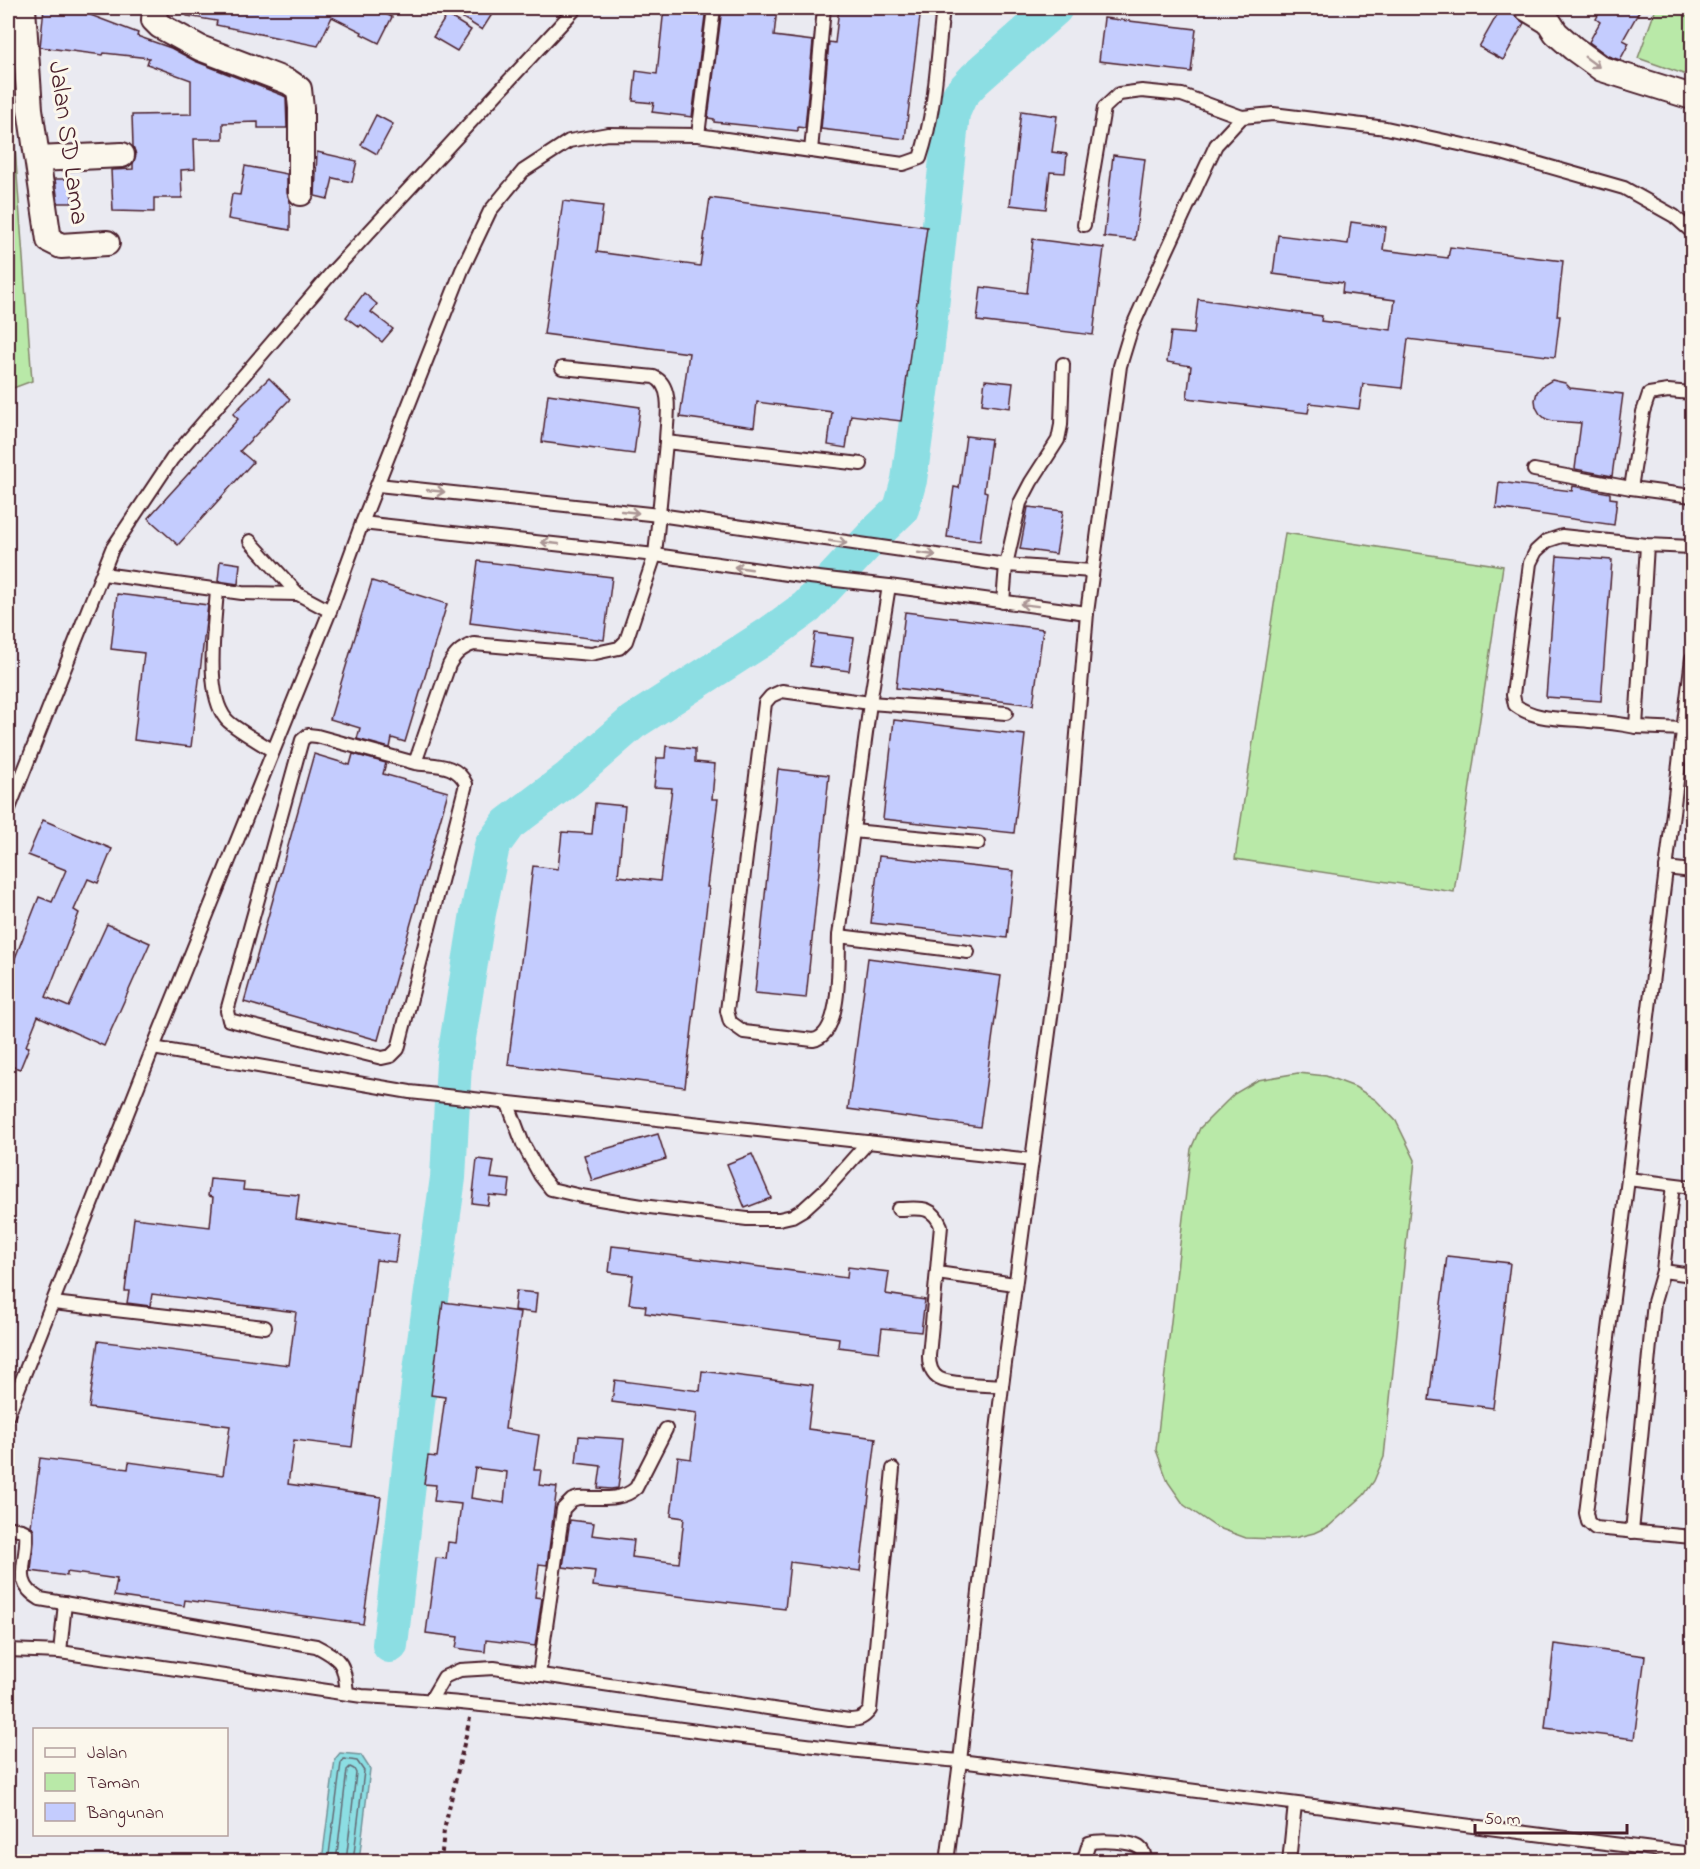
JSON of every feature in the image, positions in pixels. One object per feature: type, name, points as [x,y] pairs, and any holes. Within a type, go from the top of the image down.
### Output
[{"type":"street","name":"Jalan SD Lama","points":[[23,8],[30,110],[49,240],[61,246],[107,243]]},
{"type":"street","points":[[155,8],[154,20],[160,26],[200,48],[295,85],[298,89],[301,122],[301,193]]},
{"type":"street","points":[[1526,8],[1552,15],[1556,33],[1602,69],[1692,97]]},
{"type":"street","points":[[38,159],[122,155]]},
{"type":"lane","points":[[8,811],[112,549],[172,459],[335,269],[576,8]]},
{"type":"lane","points":[[698,135],[714,8]]},
{"type":"lane","points":[[811,152],[824,8]]},
{"type":"lane","points":[[8,1415],[153,1048],[330,611],[362,523],[467,260],[490,211],[523,171],[569,141],[608,134],[698,135],[903,164],[920,158],[931,116],[943,8]]},
{"type":"lane","points":[[1084,225],[1104,108],[1119,94],[1142,91],[1182,95],[1242,117],[1273,114],[1386,128],[1505,154],[1624,188],[1674,216],[1692,232]]},
{"type":"lane","points":[[947,1862],[1002,1386],[1058,964],[1087,613],[1120,366],[1131,330],[1216,145],[1242,117]]},
{"type":"lane","points":[[1003,602],[1006,565],[1020,503],[1058,440],[1061,425],[1063,364]]},
{"type":"lane","points":[[415,763],[449,665],[455,654],[463,647],[474,644],[591,654],[619,648],[626,641],[655,555],[666,442],[665,387],[661,380],[654,377],[562,368]]},
{"type":"lane","points":[[1631,488],[1643,412],[1649,394],[1692,393]]},
{"type":"lane","points":[[666,442],[861,464]]},
{"type":"lane","points":[[1534,470],[1631,488],[1692,496]]},
{"type":"lane","points":[[378,485],[659,515],[1006,565],[1092,572]]},
{"type":"lane","points":[[362,523],[655,555],[1087,613]]},
{"type":"lane","points":[[1683,729],[1636,727],[1538,717],[1515,705],[1513,695],[1530,563],[1536,551],[1547,541],[1562,536],[1647,545],[1692,547]]},
{"type":"lane","points":[[250,541],[297,594],[330,611]]},
{"type":"lane","points":[[1636,727],[1647,545]]},
{"type":"lane","points":[[103,574],[242,593],[297,594]]},
{"type":"lane","points":[[889,586],[870,703],[839,936],[836,1011],[827,1032],[820,1039],[813,1040],[744,1032],[730,1022],[727,1011],[765,704],[771,696],[782,691],[870,703],[1006,713]]},
{"type":"lane","points":[[217,590],[212,666],[215,696],[226,720],[273,751]]},
{"type":"lane","points":[[1692,658],[1586,1513],[1588,1522],[1596,1528],[1692,1537]]},
{"type":"lane","points":[[308,735],[317,736],[415,763],[450,768],[462,775],[465,784],[398,1049],[391,1056],[382,1058],[229,1020],[227,1011],[302,740],[308,735]]},
{"type":"lane","points":[[853,831],[978,843]]},
{"type":"lane","points":[[1666,868],[1692,871]]},
{"type":"lane","points":[[839,936],[968,952]]},
{"type":"lane","points":[[153,1048],[410,1092],[1032,1160]]},
{"type":"lane","points":[[508,1104],[523,1144],[540,1175],[551,1189],[642,1206],[747,1219],[779,1219],[792,1216],[804,1209],[828,1187],[868,1142]]},
{"type":"lane","points":[[1628,1179],[1692,1187]]},
{"type":"lane","points":[[1632,1532],[1653,1314],[1663,1271],[1673,1185]]},
{"type":"lane","points":[[898,1209],[927,1209],[936,1215],[942,1226],[929,1356],[929,1367],[933,1374],[943,1382],[1002,1386]]},
{"type":"lane","points":[[1663,1271],[1692,1275]]},
{"type":"lane","points":[[937,1273],[1015,1284]]},
{"type":"lane","points":[[53,1303],[265,1327]]},
{"type":"lane","points":[[539,1675],[563,1509],[572,1500],[578,1498],[618,1497],[631,1493],[636,1488],[666,1429]]},
{"type":"lane","points":[[430,1701],[444,1677],[459,1670],[494,1668],[849,1720],[857,1720],[865,1716],[870,1710],[893,1469]]},
{"type":"lane","points":[[8,1527],[26,1532],[22,1580],[26,1589],[40,1599],[316,1646],[334,1655],[341,1663],[347,1693]]},
{"type":"lane","points":[[60,1653],[65,1603]]},
{"type":"lane","points":[[8,1650],[60,1653],[362,1696],[473,1705],[891,1756],[960,1761],[1692,1854]]},
{"type":"lane","points":[[1288,1862],[1295,1804]]},
{"type":"lane","points":[[1083,1862],[1089,1843],[1097,1840],[1135,1844],[1142,1849],[1145,1862]]},
{"type":"path","points":[[441,1862],[444,1830],[473,1705]]},
{"type":"green space","points":[[1656,8],[1680,8],[1692,14],[1692,77],[1638,58]]},
{"type":"green space","points":[[8,52],[32,381],[8,390]]},
{"type":"green space","points":[[1285,533],[1503,566],[1454,892],[1235,859]]},
{"type":"green space","points":[[1298,1073],[1326,1076],[1355,1087],[1376,1100],[1396,1121],[1415,1160],[1384,1457],[1374,1481],[1364,1495],[1329,1526],[1294,1538],[1246,1538],[1216,1527],[1184,1505],[1168,1482],[1156,1450],[1191,1149],[1200,1128],[1234,1094],[1258,1080]]},
{"type":"water","points":[[340,1753],[361,1755],[370,1769],[359,1861],[322,1861],[335,1759]]},
{"type":"building","points":[[44,8],[72,8],[138,33],[137,36],[171,48],[195,61],[282,95],[286,97],[287,128],[258,128],[258,122],[223,123],[223,139],[194,139],[195,169],[181,170],[182,198],[154,198],[154,212],[113,211],[111,170],[133,169],[136,155],[133,146],[132,115],[191,114],[191,80],[147,64],[149,58],[40,47]]},
{"type":"building","points":[[188,8],[372,8],[392,17],[379,43],[332,17],[318,46],[216,25],[217,21],[187,16]]},
{"type":"building","points":[[447,8],[496,8],[482,30]]},
{"type":"building","points":[[664,8],[706,8],[692,117],[652,112],[654,103],[633,101],[636,71],[657,74]]},
{"type":"building","points":[[722,8],[777,8],[774,36],[813,41],[805,128],[798,127],[798,131],[714,122],[714,119],[708,118]]},
{"type":"building","points":[[839,8],[921,8],[905,139],[821,129],[829,42],[835,43]]},
{"type":"building","points":[[1501,8],[1512,8],[1514,15],[1524,23],[1503,60],[1479,47]]},
{"type":"building","points":[[1602,8],[1641,8],[1623,40],[1629,43],[1620,60],[1608,56],[1589,42],[1600,22],[1596,19]]},
{"type":"building","points":[[447,15],[471,30],[457,51],[433,37]]},
{"type":"building","points":[[1104,18],[1196,29],[1191,72],[1099,61]]},
{"type":"building","points":[[1021,111],[1057,116],[1052,152],[1067,154],[1065,173],[1050,172],[1046,209],[1010,205]]},
{"type":"building","points":[[376,115],[393,124],[377,154],[361,145]]},
{"type":"building","points":[[317,152],[357,161],[352,182],[333,178],[328,199],[315,196]]},
{"type":"building","points":[[1113,155],[1145,159],[1135,240],[1104,237]]},
{"type":"building","points":[[245,166],[287,174],[290,230],[228,219],[232,194],[240,195]]},
{"type":"building","points":[[55,179],[72,179],[72,203],[58,203]]},
{"type":"building","points":[[710,198],[927,227],[901,421],[851,415],[846,448],[828,445],[832,412],[757,402],[754,427],[680,417],[689,353],[544,334],[563,201],[603,206],[597,252],[700,266]]},
{"type":"building","points":[[1351,222],[1386,227],[1383,250],[1448,258],[1450,247],[1563,261],[1555,357],[1408,339],[1402,388],[1363,384],[1359,409],[1310,403],[1308,413],[1187,398],[1191,366],[1167,362],[1171,332],[1194,334],[1198,299],[1322,316],[1321,321],[1391,330],[1395,300],[1342,293],[1343,283],[1273,274],[1278,235],[1348,244]]},
{"type":"building","points":[[1033,239],[1104,248],[1093,335],[977,321],[981,287],[1027,293]]},
{"type":"building","points":[[364,293],[377,304],[371,312],[393,329],[382,342],[361,325],[359,327],[346,317]]},
{"type":"building","points":[[269,378],[290,399],[240,451],[253,462],[178,545],[148,518],[238,419],[233,414]]},
{"type":"building","points":[[985,380],[1013,383],[1010,408],[982,404]]},
{"type":"building","points":[[1552,380],[1565,383],[1570,388],[1623,394],[1612,476],[1575,469],[1581,423],[1553,421],[1540,414],[1535,400],[1537,392]]},
{"type":"building","points":[[548,394],[640,407],[634,454],[542,442]]},
{"type":"building","points":[[966,436],[991,439],[980,541],[947,537],[954,487],[959,488]]},
{"type":"building","points":[[1499,482],[1572,491],[1573,486],[1610,493],[1610,498],[1617,499],[1614,525],[1496,508]]},
{"type":"building","points":[[1028,507],[1063,511],[1056,554],[1020,549]]},
{"type":"building","points":[[1557,556],[1612,560],[1601,701],[1546,697]]},
{"type":"building","points":[[220,561],[240,564],[238,584],[218,581]]},
{"type":"building","points":[[478,561],[612,577],[604,640],[470,623]]},
{"type":"building","points":[[372,581],[447,604],[405,742],[392,738],[390,748],[357,739],[360,728],[330,719]]},
{"type":"building","points":[[117,594],[208,605],[191,747],[134,740],[144,653],[111,649]]},
{"type":"building","points":[[905,612],[1043,629],[1033,705],[896,688]]},
{"type":"building","points":[[815,633],[854,638],[849,671],[810,666]]},
{"type":"building","points":[[894,720],[1025,735],[1014,833],[883,819]]},
{"type":"building","points":[[666,746],[695,749],[695,762],[715,764],[712,799],[718,799],[685,1087],[508,1065],[533,866],[558,869],[562,832],[592,834],[595,803],[625,806],[618,876],[660,881],[672,788],[654,787],[657,758],[665,758]]},
{"type":"building","points":[[314,754],[350,765],[353,754],[386,763],[383,774],[448,792],[378,1040],[244,1002]]},
{"type":"building","points":[[778,769],[829,775],[806,998],[755,993]]},
{"type":"building","points":[[43,820],[112,849],[98,883],[88,879],[74,910],[79,913],[46,997],[69,1007],[107,924],[150,943],[104,1046],[38,1016],[20,1069],[8,1065],[8,976],[39,897],[52,902],[66,870],[28,855]]},
{"type":"building","points":[[879,856],[1014,871],[1007,938],[871,923]]},
{"type":"building","points":[[868,958],[1001,976],[980,1127],[848,1109]]},
{"type":"building","points":[[658,1134],[666,1159],[592,1181],[584,1155]]},
{"type":"building","points":[[752,1154],[771,1198],[745,1208],[727,1164]]},
{"type":"building","points":[[477,1159],[494,1161],[491,1178],[510,1180],[508,1197],[489,1195],[488,1205],[472,1203]]},
{"type":"building","points":[[210,1179],[244,1182],[243,1190],[299,1195],[296,1219],[399,1234],[395,1262],[376,1260],[352,1447],[294,1440],[288,1484],[381,1497],[363,1624],[185,1600],[184,1606],[114,1596],[117,1579],[67,1572],[67,1576],[31,1571],[34,1531],[31,1526],[40,1458],[128,1469],[129,1462],[223,1475],[230,1426],[89,1408],[98,1341],[289,1365],[296,1312],[152,1294],[150,1306],[127,1303],[129,1291],[125,1291],[134,1218],[210,1227],[213,1197],[208,1196]]},
{"type":"building","points":[[612,1246],[847,1278],[848,1267],[889,1272],[886,1294],[925,1300],[921,1332],[882,1328],[879,1352],[838,1347],[839,1338],[645,1313],[646,1306],[629,1304],[633,1275],[609,1272]]},
{"type":"building","points":[[1447,1256],[1510,1263],[1493,1408],[1429,1400]]},
{"type":"building","points":[[516,1291],[537,1293],[535,1313],[514,1310]]},
{"type":"building","points":[[443,1302],[520,1312],[505,1429],[539,1435],[534,1470],[541,1470],[539,1485],[557,1487],[547,1565],[539,1564],[535,1597],[542,1598],[535,1646],[486,1640],[485,1652],[456,1648],[458,1637],[426,1633],[436,1558],[446,1559],[448,1542],[456,1543],[461,1504],[434,1501],[436,1485],[424,1484],[428,1456],[437,1457],[445,1397],[431,1395]],"holes":[[[475,1468],[507,1472],[504,1503],[471,1498]]]},
{"type":"building","points":[[702,1371],[813,1385],[808,1429],[876,1438],[860,1571],[790,1562],[785,1609],[593,1586],[595,1571],[563,1567],[570,1520],[594,1523],[592,1535],[634,1540],[632,1557],[679,1563],[684,1518],[671,1516],[678,1457],[691,1459],[697,1413],[612,1402],[615,1380],[700,1391]]},
{"type":"building","points":[[579,1436],[624,1439],[618,1488],[598,1488],[601,1466],[576,1463]]},
{"type":"building","points":[[1554,1644],[1645,1656],[1634,1739],[1545,1728]]},
{"type":"waterway","points":[[390,1645],[420,1377],[448,1178],[454,1063],[478,913],[492,846],[508,824],[569,778],[633,722],[767,636],[807,607],[901,509],[909,480],[925,363],[952,113],[960,95],[975,79],[1055,8]]}]
